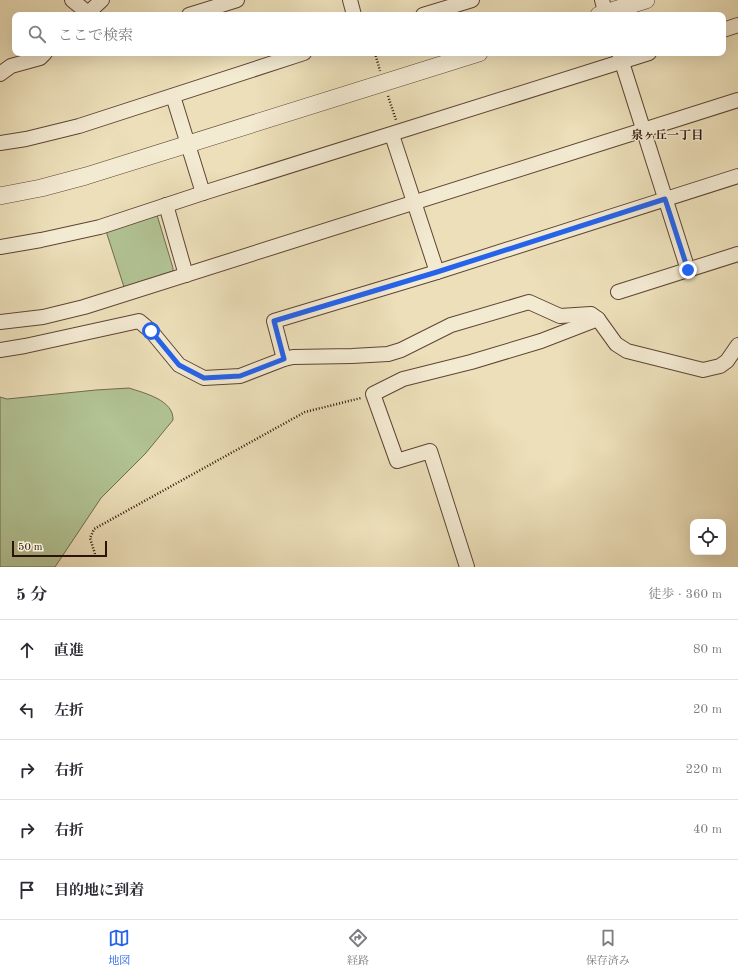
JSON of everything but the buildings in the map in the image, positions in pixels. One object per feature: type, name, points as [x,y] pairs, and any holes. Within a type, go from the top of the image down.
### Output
[{"type":"street","points":[[72,0],[85,12]]},
{"type":"street","points":[[89,12],[102,0]]},
{"type":"street","points":[[199,12],[237,0]]},
{"type":"street","points":[[350,0],[353,12]]},
{"type":"street","points":[[433,12],[472,0]]},
{"type":"street","points":[[603,11],[646,0]]},
{"type":"street","points":[[726,29],[738,25]]},
{"type":"street","points":[[0,74],[11,66],[40,58],[42,56]]},
{"type":"street","points":[[0,143],[26,139],[79,126],[295,56]]},
{"type":"street","points":[[0,196],[41,188],[86,176],[470,56]]},
{"type":"street","points":[[0,247],[100,227],[203,193],[392,135],[620,57],[688,270]]},
{"type":"street","points":[[173,96],[203,193]]},
{"type":"street","points":[[0,322],[43,317],[84,307],[738,100]]},
{"type":"street","points":[[392,135],[437,272]]},
{"type":"street","points":[[284,359],[274,321],[437,272],[738,176]]},
{"type":"street","points":[[166,205],[186,275]]},
{"type":"street","points":[[618,292],[738,254]]},
{"type":"street","points":[[0,350],[139,321],[151,331],[179,365],[204,378],[240,376],[293,357],[388,354],[401,350],[451,325],[529,302],[560,316],[591,314],[598,319],[616,344],[627,351],[703,370],[720,366],[727,361],[738,345]]},
{"type":"street","points":[[467,567],[430,451],[397,461],[373,394],[403,379],[471,362],[534,343],[598,319]]},
{"type":"path","points":[[95,554],[90,538],[94,529],[305,412],[373,394]]},
{"type":"green space","points":[[157,215],[173,271],[124,287],[106,231]]},
{"type":"green space","points":[[129,388],[150,395],[163,402],[169,407],[173,420],[145,454],[101,498],[55,567],[0,567],[0,397],[7,399]]},
{"type":"district","name":"泉ヶ丘一丁目","points":[[667,135]]},
{"type":"route","points":[[151,331],[179,365],[204,378],[240,376],[284,359],[274,321],[437,272],[665,199],[688,270]]}]
